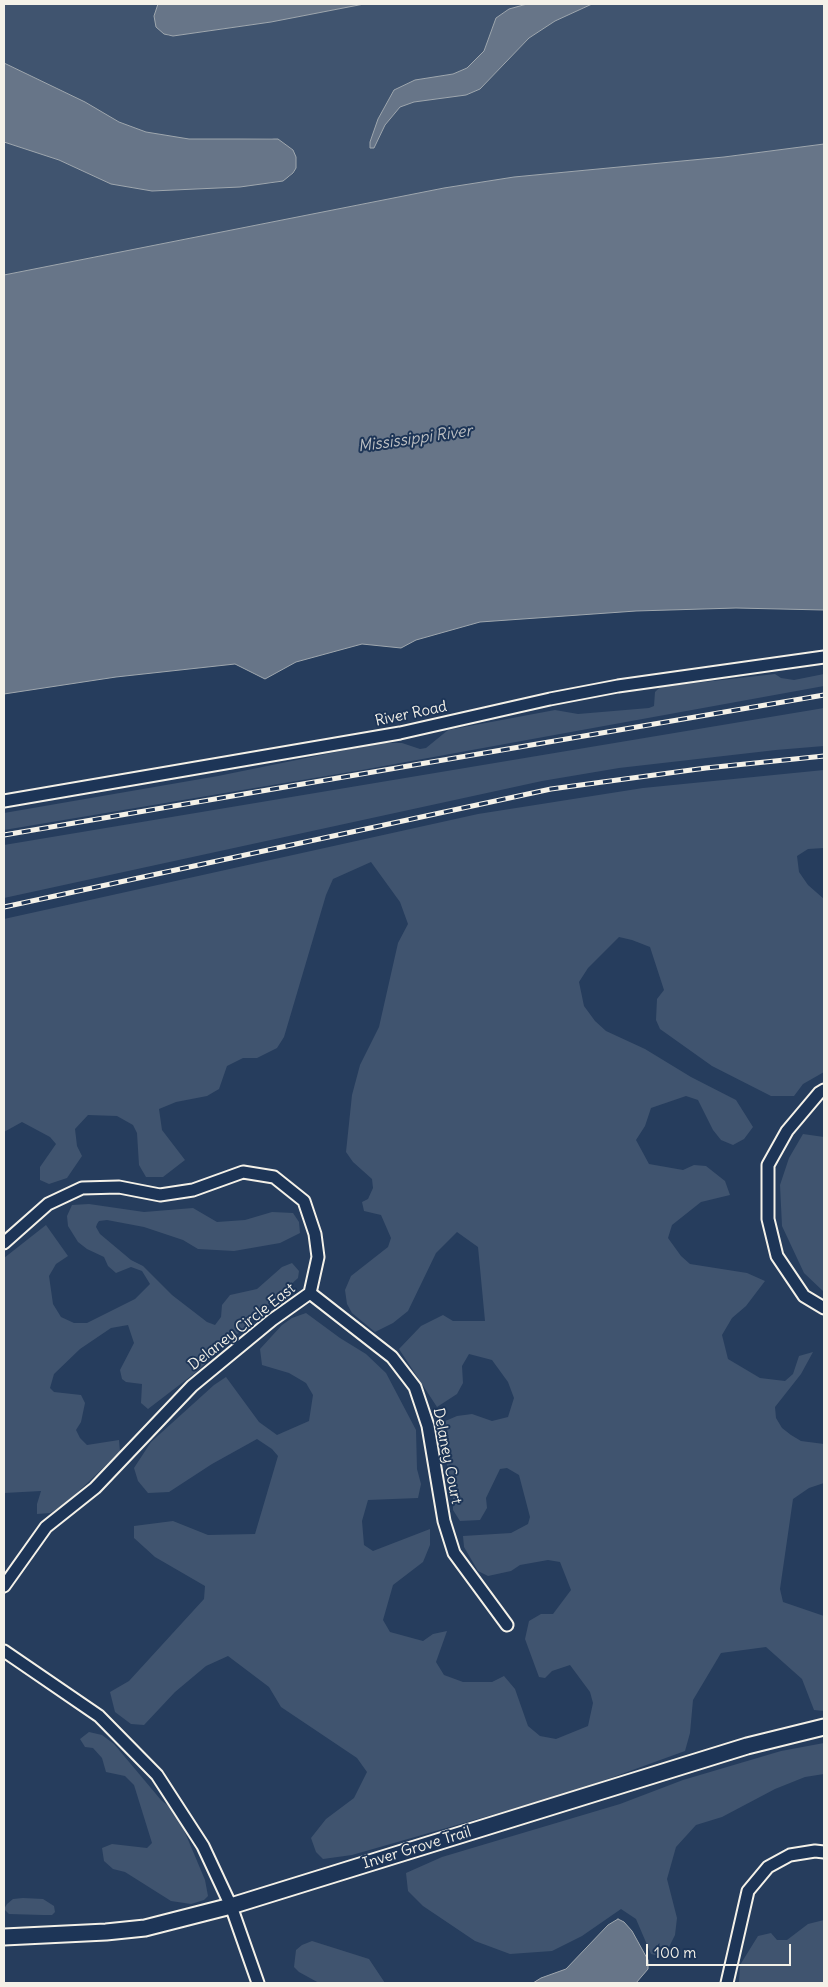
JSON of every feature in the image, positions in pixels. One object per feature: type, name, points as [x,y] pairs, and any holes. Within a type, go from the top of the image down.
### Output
[{"type":"street","name":"River Road","points":[[4,800],[400,733],[550,699],[618,686],[824,657]]},
{"type":"street","points":[[824,1090],[818,1093],[790,1126],[768,1165],[768,1211],[776,1256],[804,1296],[824,1308]]},
{"type":"street","name":"Delaney Circle East","points":[[4,1243],[48,1204],[82,1188],[119,1187],[160,1195],[193,1190],[244,1172],[274,1177],[304,1202],[315,1234],[318,1257],[310,1293],[272,1320],[192,1386],[95,1488],[46,1527],[4,1586]]},
{"type":"street","name":"Delaney Court","points":[[310,1293],[392,1357],[415,1386],[428,1426],[444,1521],[454,1553],[507,1625]]},
{"type":"street","points":[[4,1651],[99,1716],[158,1775],[203,1846],[231,1906],[258,1983]]},
{"type":"street","name":"Inver Grove Trail","points":[[4,1937],[106,1932],[145,1928],[231,1906],[702,1759],[824,1726]]},
{"type":"street","points":[[726,1983],[748,1891],[768,1867],[790,1855],[815,1851],[824,1852]]},
{"type":"shaded area","points":[[4,4],[158,4],[157,6],[168,36],[173,36],[271,22],[364,4],[527,4],[509,9],[496,18],[484,51],[467,68],[453,74],[415,80],[394,90],[378,119],[375,146],[385,125],[400,107],[414,102],[466,95],[480,89],[529,38],[555,21],[592,4],[824,4],[824,144],[724,157],[514,177],[444,188],[4,275],[4,142],[59,160],[111,184],[152,191],[274,183],[294,173],[296,162],[293,150],[272,138],[174,139],[146,132],[119,122],[84,102],[4,63]]},
{"type":"shaded area","points":[[775,674],[781,678],[794,680],[824,674],[824,686],[362,770],[4,830],[4,813],[218,776],[380,743],[402,743],[420,749],[426,748],[448,730],[555,710],[578,714],[649,708],[654,706],[655,692],[660,687]]},
{"type":"shaded area","points":[[824,708],[824,746],[619,768],[542,781],[4,898],[4,845]]},
{"type":"shaded area","points":[[824,770],[824,848],[808,849],[797,856],[799,872],[808,885],[824,899],[824,1072],[803,1084],[794,1096],[771,1096],[712,1066],[660,1029],[656,1020],[657,999],[664,990],[650,947],[632,940],[619,937],[588,968],[579,982],[584,1006],[595,1021],[606,1031],[645,1049],[691,1077],[736,1100],[753,1127],[744,1139],[733,1145],[721,1140],[713,1130],[698,1100],[686,1096],[651,1108],[645,1126],[636,1140],[649,1164],[683,1170],[694,1165],[706,1166],[725,1181],[730,1195],[701,1202],[672,1225],[668,1238],[681,1256],[690,1264],[747,1273],[765,1281],[746,1306],[732,1318],[722,1335],[728,1359],[760,1378],[785,1381],[793,1374],[799,1356],[813,1352],[801,1374],[775,1407],[776,1418],[782,1428],[791,1435],[801,1441],[824,1444],[824,1483],[809,1488],[793,1499],[780,1589],[783,1602],[824,1616],[824,1711],[814,1710],[802,1679],[766,1647],[721,1653],[693,1700],[690,1733],[685,1751],[572,1792],[352,1855],[323,1859],[316,1852],[311,1838],[326,1819],[354,1798],[367,1772],[357,1758],[281,1707],[269,1687],[228,1656],[206,1666],[175,1692],[144,1725],[131,1724],[115,1712],[110,1692],[129,1681],[204,1599],[205,1586],[155,1557],[134,1538],[134,1526],[173,1521],[208,1535],[255,1534],[278,1456],[272,1449],[257,1439],[212,1464],[169,1492],[148,1493],[138,1481],[134,1468],[151,1442],[214,1385],[226,1377],[259,1422],[277,1435],[309,1421],[313,1395],[306,1383],[289,1373],[262,1365],[260,1349],[282,1325],[292,1318],[306,1313],[366,1354],[386,1373],[416,1430],[417,1469],[421,1484],[418,1498],[368,1500],[362,1521],[364,1545],[373,1551],[430,1529],[430,1545],[423,1562],[393,1585],[383,1620],[390,1632],[423,1641],[433,1634],[447,1631],[436,1662],[444,1675],[463,1682],[492,1682],[504,1676],[515,1689],[528,1726],[540,1736],[556,1739],[588,1726],[593,1703],[590,1692],[570,1665],[552,1671],[545,1678],[539,1677],[525,1639],[529,1621],[541,1614],[553,1614],[571,1590],[560,1562],[548,1560],[520,1565],[511,1571],[488,1576],[478,1571],[464,1547],[463,1536],[511,1533],[528,1524],[530,1517],[519,1475],[507,1468],[500,1469],[486,1498],[487,1508],[480,1520],[460,1521],[453,1510],[453,1491],[442,1444],[443,1422],[457,1416],[472,1414],[492,1421],[508,1417],[514,1398],[508,1382],[492,1360],[469,1354],[462,1366],[463,1383],[457,1394],[437,1407],[399,1349],[421,1326],[443,1315],[453,1321],[485,1321],[478,1247],[457,1232],[436,1253],[408,1311],[393,1323],[375,1332],[352,1313],[347,1304],[345,1290],[351,1276],[388,1247],[391,1238],[381,1215],[364,1211],[362,1202],[368,1199],[373,1188],[372,1179],[353,1162],[346,1152],[352,1095],[360,1065],[379,1027],[398,943],[408,924],[400,902],[371,862],[333,879],[326,895],[284,1037],[277,1048],[257,1058],[243,1058],[227,1066],[219,1089],[207,1096],[176,1102],[159,1109],[162,1130],[185,1160],[163,1177],[146,1177],[139,1165],[137,1133],[133,1125],[117,1116],[88,1115],[75,1129],[77,1146],[82,1156],[67,1178],[49,1184],[40,1180],[40,1167],[56,1144],[50,1137],[22,1122],[4,1132],[4,919],[478,814],[643,788]]},
{"type":"shaded area","points":[[803,1134],[824,1137],[824,1292],[804,1273],[782,1226],[780,1185],[789,1158]]},
{"type":"shaded area","points":[[89,1204],[144,1212],[193,1208],[217,1222],[245,1220],[272,1212],[293,1213],[299,1222],[300,1233],[280,1243],[234,1251],[198,1249],[183,1240],[144,1227],[107,1220],[99,1221],[96,1227],[100,1234],[131,1260],[143,1266],[172,1295],[207,1322],[215,1325],[221,1317],[222,1305],[230,1295],[257,1289],[282,1267],[292,1263],[299,1271],[298,1278],[195,1373],[148,1409],[141,1403],[142,1384],[126,1382],[122,1379],[120,1370],[134,1343],[128,1325],[111,1328],[80,1349],[54,1374],[50,1388],[54,1392],[81,1395],[85,1403],[81,1422],[76,1430],[80,1438],[87,1445],[119,1440],[120,1452],[64,1505],[50,1513],[37,1514],[37,1504],[41,1491],[4,1493],[4,1258],[46,1225],[68,1256],[56,1264],[49,1276],[53,1304],[61,1317],[74,1323],[87,1323],[135,1299],[150,1284],[142,1271],[131,1267],[116,1273],[108,1266],[104,1257],[87,1249],[78,1242],[68,1226],[67,1216],[72,1205]]},
{"type":"shaded area","points":[[89,1732],[102,1735],[114,1744],[161,1800],[171,1808],[184,1830],[205,1880],[208,1896],[204,1900],[191,1904],[171,1901],[125,1872],[113,1869],[104,1861],[102,1848],[112,1844],[147,1848],[152,1843],[134,1785],[125,1776],[106,1772],[102,1758],[93,1748],[85,1747],[80,1739]]},
{"type":"shaded area","points":[[824,1743],[824,1774],[805,1777],[775,1789],[722,1817],[696,1825],[676,1847],[667,1879],[677,1918],[675,1935],[664,1957],[651,1954],[636,1919],[621,1909],[582,1936],[552,1951],[510,1954],[475,1941],[423,1906],[408,1891],[406,1873],[442,1857],[620,1804],[683,1780],[781,1751]]},
{"type":"shaded area","points":[[13,1899],[43,1899],[54,1906],[55,1912],[52,1915],[9,1914],[4,1909]]},
{"type":"shaded area","points":[[824,1920],[824,1983],[739,1983],[740,1965],[758,1936],[771,1933],[777,1940],[787,1940],[808,1924]]},
{"type":"shaded area","points":[[312,1941],[369,1959],[385,1983],[319,1983],[299,1972],[294,1967],[296,1950]]},
{"type":"water","points":[[158,4],[364,4],[271,22],[173,36],[164,34],[156,27],[154,16]]},
{"type":"water","points":[[527,4],[592,4],[555,21],[529,38],[480,89],[466,95],[414,102],[400,107],[385,125],[374,148],[370,148],[370,142],[378,119],[394,90],[415,80],[453,74],[467,68],[484,51],[496,18],[509,9]]},
{"type":"water","points":[[4,63],[85,102],[119,122],[146,132],[189,139],[278,139],[293,150],[296,157],[296,168],[283,181],[240,187],[152,191],[111,184],[59,160],[4,142]]},
{"type":"water","name":"Mississippi River","points":[[824,144],[824,610],[736,608],[636,611],[480,622],[416,640],[401,648],[362,644],[296,662],[265,679],[235,664],[116,677],[4,694],[4,275],[444,188],[514,177],[724,157]]},
{"type":"water","points":[[618,1919],[624,1922],[632,1931],[648,1960],[648,1969],[636,1983],[533,1983],[566,1969],[608,1925]]},
{"type":"railway","points":[[4,835],[824,695]]},
{"type":"railway","points":[[4,907],[551,789],[706,768],[824,756]]}]
